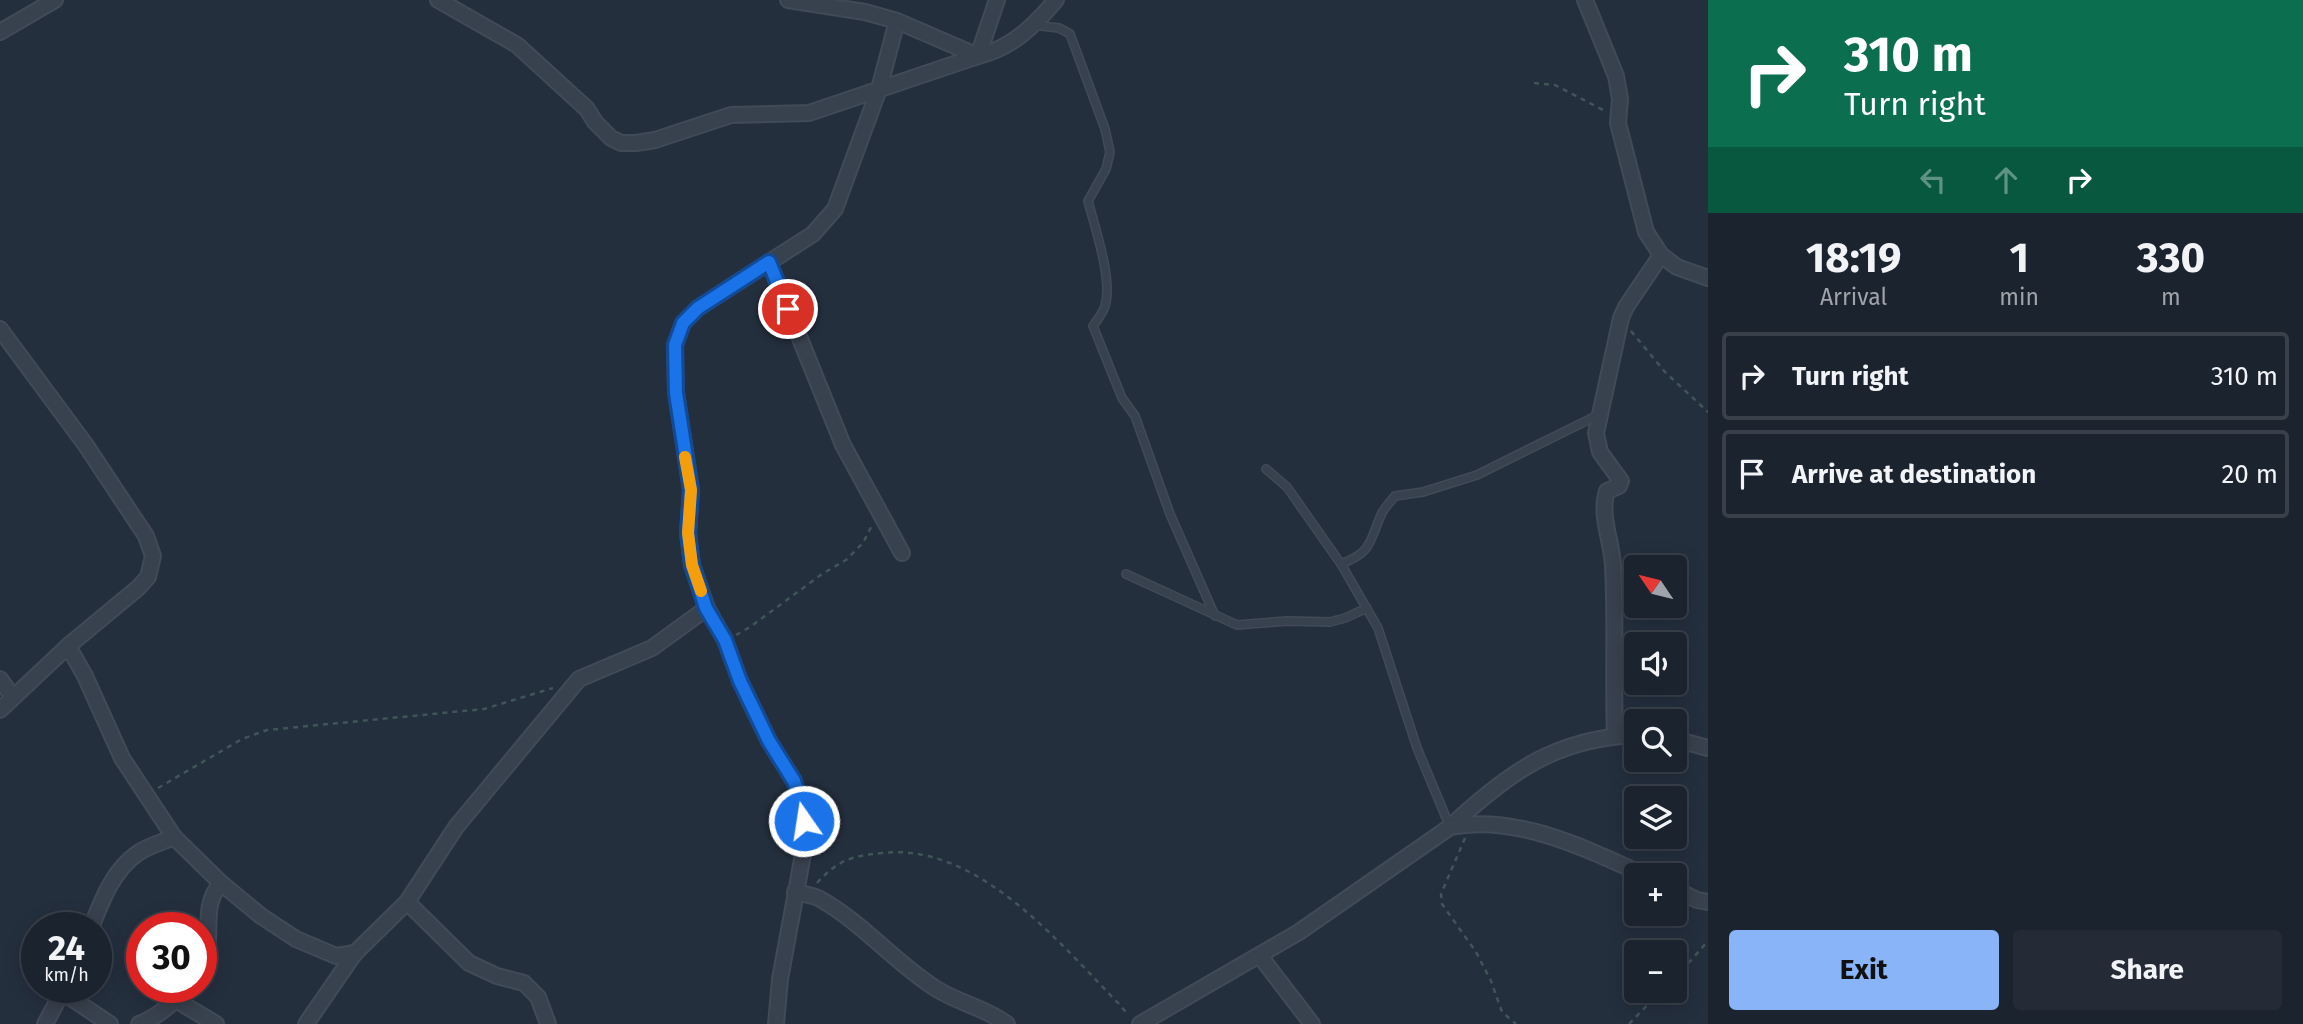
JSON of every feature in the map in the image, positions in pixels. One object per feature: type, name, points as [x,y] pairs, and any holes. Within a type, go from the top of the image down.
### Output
[{"type":"street","points":[[0,32],[54,0]]},
{"type":"street","points":[[438,0],[517,45],[587,109],[595,122],[611,138],[621,143],[636,144],[731,115],[810,113],[1006,47],[1033,25],[1056,0]]},
{"type":"street","points":[[788,0],[865,12],[897,21],[978,55]]},
{"type":"street","points":[[978,55],[997,0]]},
{"type":"street","points":[[1585,0],[1616,76],[1620,99],[1618,123],[1646,232],[1661,255],[1676,267],[1708,278]]},
{"type":"street","points":[[776,1024],[780,979],[801,893],[806,838],[802,805],[794,781],[769,741],[740,681],[725,640],[706,608],[692,565],[688,533],[691,490],[676,393],[675,345],[683,323],[698,308],[813,234],[835,209],[879,89],[897,21]]},
{"type":"street","points":[[1615,736],[1615,607],[1612,559],[1603,505],[1607,491],[1619,486],[1621,481],[1600,452],[1596,433],[1621,318],[1661,255]]},
{"type":"street","points":[[769,262],[844,445],[902,553]]},
{"type":"street","points":[[0,329],[85,444],[146,536],[153,556],[148,577],[138,588],[68,646],[0,710]]},
{"type":"street","points":[[306,1024],[355,953],[407,902],[456,827],[579,679],[652,648],[706,608]]},
{"type":"street","points":[[68,646],[85,676],[122,758],[174,837],[221,883],[261,916],[296,939],[335,956],[355,953]]},
{"type":"street","points":[[0,679],[12,696]]},
{"type":"street","points":[[1146,1023],[1299,932],[1450,827],[1489,790],[1528,764],[1590,739],[1624,736]]},
{"type":"street","points":[[1687,743],[1708,748]]},
{"type":"street","points":[[1450,827],[1472,822],[1531,831],[1594,852],[1624,866]]},
{"type":"street","points":[[97,912],[116,876],[139,853],[174,837]]},
{"type":"street","points":[[208,912],[214,892],[221,883]]},
{"type":"street","points":[[801,893],[818,898],[864,929],[932,986],[955,1000],[996,1016],[1007,1024]]},
{"type":"street","points":[[1687,895],[1708,902]]},
{"type":"street","points":[[407,902],[469,963],[497,976],[524,983],[538,997],[548,1024]]},
{"type":"street","points":[[1260,956],[1312,1024]]},
{"type":"street","points":[[45,1024],[56,1003]]},
{"type":"street","points":[[81,1003],[110,1024]]},
{"type":"street","points":[[139,1024],[148,1021],[172,1003]]},
{"type":"street","points":[[181,1003],[216,1024]]},
{"type":"lane","points":[[1033,25],[1059,28],[1070,34],[1105,129],[1110,152],[1106,169],[1088,201],[1103,260],[1106,288],[1105,307],[1094,326],[1122,398],[1135,416],[1170,514],[1215,616]]},
{"type":"lane","points":[[1341,564],[1359,557],[1367,550],[1382,513],[1395,496],[1423,492],[1477,475],[1599,415]]},
{"type":"lane","points":[[1266,470],[1287,487],[1341,564],[1378,628],[1417,748],[1450,827]]},
{"type":"lane","points":[[1126,574],[1237,625],[1287,621],[1330,622],[1367,608]]},
{"type":"path","points":[[1534,83],[1555,85],[1601,107],[1618,123]]},
{"type":"path","points":[[1621,318],[1665,372],[1708,412]]},
{"type":"path","points":[[725,640],[750,627],[822,574],[846,560],[863,543],[878,507]]},
{"type":"path","points":[[147,794],[242,739],[267,730],[484,709],[553,688]]},
{"type":"path","points":[[1472,822],[1441,894],[1442,904],[1476,952],[1492,981],[1502,1012],[1516,1024]]},
{"type":"path","points":[[801,893],[851,856],[901,850],[942,858],[989,884],[1043,926],[1121,1006],[1134,1024]]},
{"type":"path","points":[[1687,965],[1708,941]]},
{"type":"path","points":[[1629,1024],[1649,1003]]},
{"type":"slow traffic","points":[[685,457],[691,490],[688,533],[692,565],[701,591]]},
{"type":"route","points":[[788,309],[769,262],[698,308],[683,323],[675,345],[676,393],[691,490],[688,533],[692,565],[706,608],[725,640],[740,681],[769,741],[794,781],[804,821]]}]
